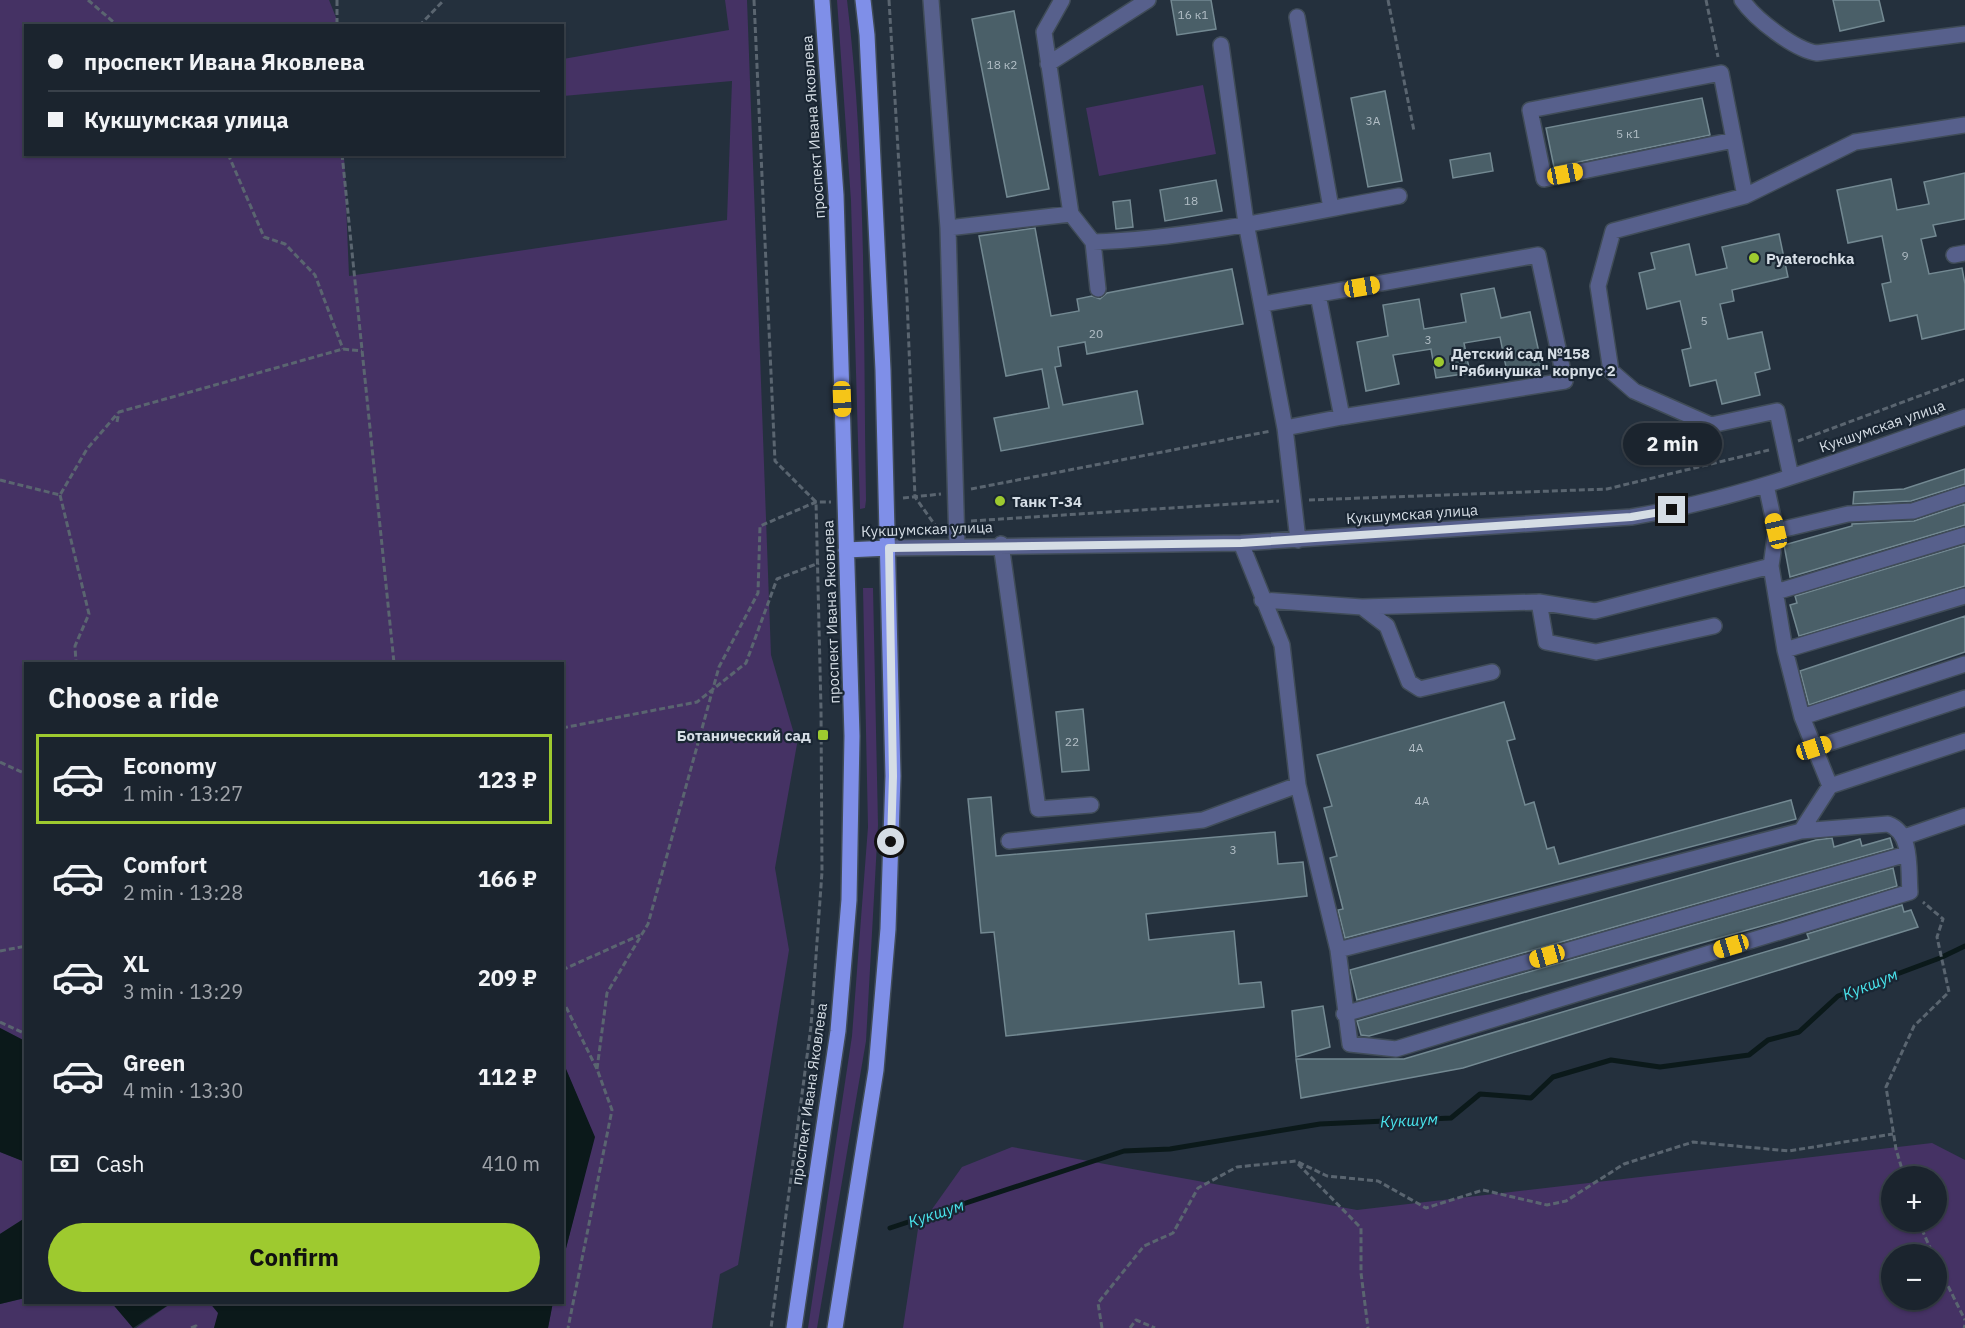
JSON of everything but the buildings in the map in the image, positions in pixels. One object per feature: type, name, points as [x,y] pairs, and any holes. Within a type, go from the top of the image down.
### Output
[{"type":"main road","name":"проспект Ивана Яковлева","points":[[794,1328],[838,1031],[849,900],[852,736],[836,195],[822,0]]},
{"type":"main road","points":[[835,1328],[876,1070],[888,929],[893,776],[883,370],[867,35],[863,0]]},
{"type":"main road","name":"Кукшумская улица","points":[[846,550],[889,548]]},
{"type":"street","points":[[931,0],[948,228],[957,546]]},
{"type":"street","points":[[1062,0],[1044,32],[1071,214],[1093,242],[1098,289]]},
{"type":"street","points":[[1048,63],[1148,0]]},
{"type":"street","points":[[1742,0],[1750,11],[1804,51],[1817,53],[1965,34]]},
{"type":"street","points":[[1297,17],[1331,208]]},
{"type":"street","points":[[1221,45],[1246,223],[1264,304],[1285,428],[1298,540]]},
{"type":"street","points":[[1734,140],[1544,178],[1530,110],[1721,73],[1745,196]]},
{"type":"street","points":[[1791,477],[1777,411],[1711,425],[1634,391],[1611,371],[1598,286],[1613,231],[1745,196],[1855,142],[1965,125]]},
{"type":"street","points":[[1093,242],[1123,241],[1246,223],[1399,196]]},
{"type":"street","points":[[948,228],[1071,214]]},
{"type":"street","points":[[1264,304],[1538,255],[1564,381],[1285,428]]},
{"type":"street","points":[[1318,295],[1342,417]]},
{"type":"street","name":"Кукшумская улица","points":[[889,548],[1000,544],[1241,543],[1631,517],[1692,507],[1766,485],[1965,417]]},
{"type":"street","points":[[1766,485],[1776,531],[1771,566],[1785,650],[1802,717],[1830,786]]},
{"type":"street","points":[[1776,531],[1848,514],[1912,511],[1965,494]]},
{"type":"street","points":[[1776,592],[1965,535]]},
{"type":"street","points":[[1241,543],[1282,645],[1298,785],[1338,950],[1344,1014],[1350,1044],[1396,1049],[1910,892],[1904,837],[1899,828],[1888,824],[1801,831],[1338,950]]},
{"type":"street","points":[[1000,544],[1038,809],[1091,805]]},
{"type":"street","points":[[1262,600],[1362,607],[1539,602],[1595,611],[1771,566]]},
{"type":"street","points":[[1785,650],[1965,596]]},
{"type":"street","points":[[1539,602],[1546,642],[1596,652],[1714,626]]},
{"type":"street","points":[[1362,607],[1387,626],[1409,682],[1420,689],[1491,672]]},
{"type":"street","points":[[1802,717],[1965,664]]},
{"type":"street","points":[[1814,748],[1965,698]]},
{"type":"street","points":[[1801,831],[1830,786],[1965,741]]},
{"type":"street","points":[[1010,841],[1203,820],[1298,785]]},
{"type":"street","points":[[1904,837],[1965,816]]},
{"type":"street","points":[[1344,1014],[1907,854]]},
{"type":"path","points":[[88,0],[116,24]]},
{"type":"path","points":[[337,0],[337,24]]},
{"type":"path","points":[[421,24],[444,0]]},
{"type":"path","points":[[754,0],[775,461],[816,502],[819,563],[822,872],[811,1026],[771,1328]]},
{"type":"path","points":[[889,0],[907,299],[915,497],[935,525],[1295,500],[1607,489],[1785,446],[1965,378]]},
{"type":"path","points":[[1388,0],[1414,131]]},
{"type":"path","points":[[1706,0],[1721,73]]},
{"type":"path","points":[[229,156],[264,237],[285,244],[315,275],[343,349]]},
{"type":"path","points":[[342,156],[394,662]]},
{"type":"path","points":[[76,662],[75,646],[89,614],[60,495],[87,449],[119,412],[343,349],[362,351]]},
{"type":"path","points":[[117,422],[119,412]]},
{"type":"path","points":[[902,498],[955,493],[1285,428]]},
{"type":"path","points":[[0,480],[60,495]]},
{"type":"path","points":[[597,1069],[607,993],[648,924],[720,667],[758,593],[760,526],[816,502],[833,501]]},
{"type":"path","points":[[564,728],[698,702],[746,663],[777,579],[819,563]]},
{"type":"path","points":[[0,762],[24,773]]},
{"type":"path","points":[[1901,1166],[1893,1134],[1886,1087],[1914,1026],[1948,992],[1936,937],[1943,919],[1910,892]]},
{"type":"path","points":[[564,969],[642,934]]},
{"type":"path","points":[[0,951],[24,946]]},
{"type":"path","points":[[564,1003],[597,1069],[612,1110],[568,1328]]},
{"type":"path","points":[[0,1022],[24,1033]]},
{"type":"path","points":[[1102,1328],[1098,1303],[1144,1246],[1173,1233],[1198,1188],[1237,1167],[1296,1161],[1327,1176],[1378,1181],[1426,1208],[1483,1190],[1547,1205],[1566,1201],[1624,1164],[1693,1143],[1789,1151],[1893,1134]]},
{"type":"path","points":[[1296,1161],[1361,1228],[1361,1273],[1368,1328]]},
{"type":"path","points":[[1947,1286],[1965,1324]]},
{"type":"path","points":[[1130,1328],[1136,1320],[1155,1328]]},
{"type":"path","points":[[191,1328],[196,1326],[196,1328]]},
{"type":"shaded area","points":[[0,0],[329,0],[339,24],[24,24],[24,156],[344,156],[349,276],[727,220],[732,81],[564,96],[564,59],[729,30],[725,0],[747,0],[771,655],[797,744],[775,868],[789,950],[738,1265],[720,1274],[712,1328],[548,1328],[553,1304],[564,1304],[564,1256],[594,1137],[564,1064],[564,662],[24,662],[24,1040],[0,1028]]},
{"type":"shaded area","points":[[837,0],[847,0],[861,187],[866,500],[865,508],[860,509],[851,201]]},
{"type":"shaded area","points":[[1203,85],[1216,154],[1099,176],[1086,108]]},
{"type":"shaded area","points":[[863,588],[873,588],[878,825],[866,1041],[817,1328],[808,1328],[852,1036],[868,827]]},
{"type":"shaded area","points":[[0,1028],[24,1040],[24,1162],[0,1152]]},
{"type":"shaded area","points":[[564,1064],[595,1137],[564,1256]]},
{"type":"shaded area","points":[[1932,1143],[1965,1160],[1965,1328],[903,1328],[918,1229],[962,1167],[1012,1147],[1357,1210]]},
{"type":"shaded area","points":[[0,1152],[24,1161],[24,1219],[0,1234]]},
{"type":"shaded area","points":[[24,1219],[24,1298],[0,1304],[0,1234]]},
{"type":"shaded area","points":[[24,1298],[24,1304],[113,1304],[133,1328],[0,1328],[0,1304]]},
{"type":"shaded area","points":[[113,1304],[170,1304],[133,1328]]},
{"type":"shaded area","points":[[170,1304],[211,1304],[219,1313],[214,1328],[136,1328]]},
{"type":"shaded area","points":[[211,1304],[553,1304],[548,1328],[214,1328],[218,1313]]},
{"type":"waterway","name":"Кукшум","points":[[890,1228],[1124,1151],[1170,1149],[1320,1124],[1451,1118],[1480,1094],[1531,1098],[1553,1077],[1611,1060],[1660,1067],[1749,1055],[1768,1040],[1799,1032],[1838,996],[1940,958],[1965,946]]},
{"type":"place","name":"Pyaterochka","points":[[1754,258]]},
{"type":"place","name":"Детский сад №158 \"Рябинушка\" корпус 2","points":[[1439,362]]},
{"type":"place","name":"Танк Т-34","points":[[1000,501]]},
{"type":"place","name":"Ботанический сад","points":[[823,735]]},
{"type":"route","points":[[891,842],[893,776],[889,548],[1000,544],[1241,543],[1631,517],[1672,510]]}]
